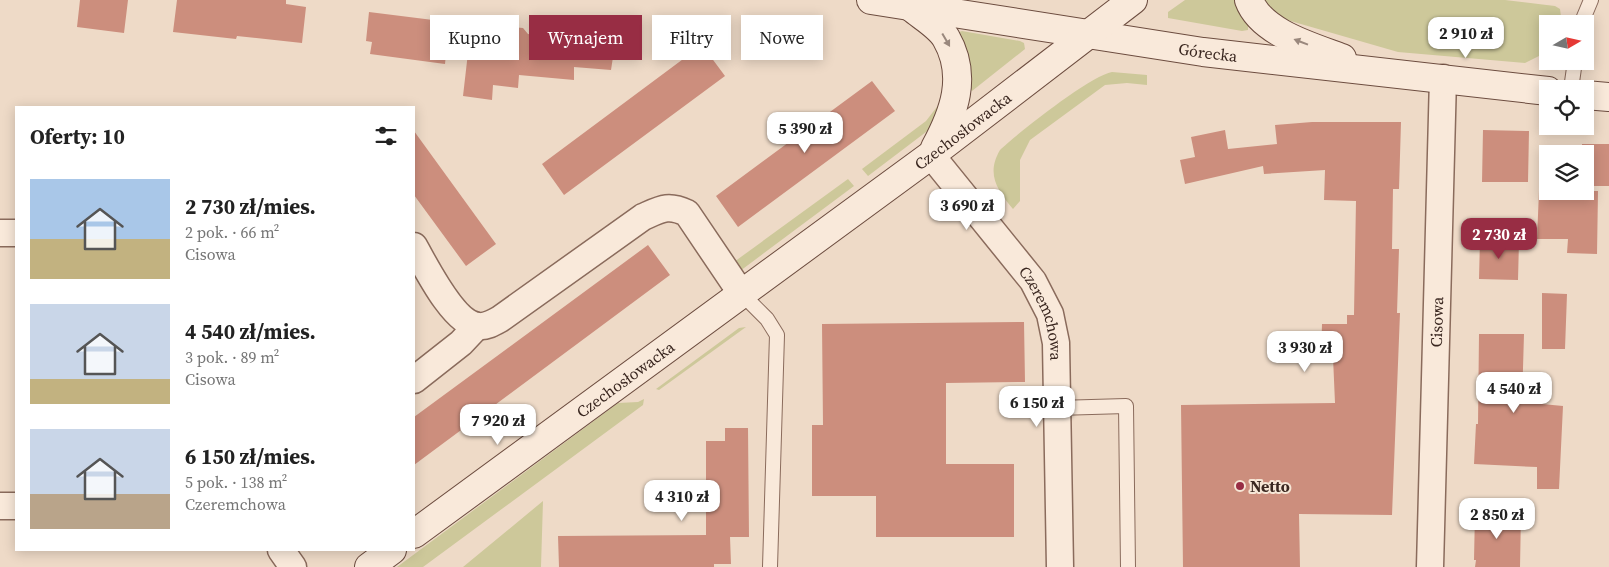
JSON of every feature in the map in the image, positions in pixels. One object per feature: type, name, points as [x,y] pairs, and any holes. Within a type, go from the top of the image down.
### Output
[{"type":"street","name":"Górecka","points":[[871,0],[1222,55],[1539,90]]},
{"type":"street","name":"Czechosłowacka","points":[[415,533],[931,155],[1133,0]]},
{"type":"street","points":[[1249,0],[1258,15],[1287,37],[1379,72]]},
{"type":"street","points":[[911,7],[937,28],[946,38],[954,57],[957,76],[954,108],[931,155]]},
{"type":"street","name":"Cisowa","points":[[1430,567],[1443,78]]},
{"type":"street","points":[[1594,96],[1609,97]]},
{"type":"street","name":"Czeremchowa","points":[[931,155],[1033,281],[1043,297],[1056,343],[1060,567]]},
{"type":"street","points":[[415,248],[435,283],[455,311],[467,323],[485,326],[500,319],[643,217],[661,208],[674,207],[687,212],[741,293]]},
{"type":"street","points":[[0,233],[15,234]]},
{"type":"street","points":[[415,379],[461,343],[477,326]]},
{"type":"street","points":[[0,506],[15,506]]},
{"type":"street","points":[[282,551],[293,567]]},
{"type":"street","points":[[369,567],[391,551]]},
{"type":"lane","points":[[1583,15],[1587,1]]},
{"type":"lane","points":[[741,293],[767,319],[777,335],[770,567]]},
{"type":"lane","points":[[1057,408],[1126,406],[1128,567]]},
{"type":"shaded area","points":[[1185,0],[1236,0],[1248,25],[1248,30],[1242,31],[1168,18],[1168,12]]},
{"type":"shaded area","points":[[1263,0],[1505,0],[1555,6],[1560,9],[1561,15],[1539,15],[1539,56],[1525,63],[1398,52],[1287,20],[1277,15]]},
{"type":"shaded area","points":[[962,31],[1020,41],[1024,43],[1025,49],[972,91],[969,87],[957,33]]},
{"type":"shaded area","points":[[1112,72],[1147,75],[1147,85],[1127,83],[1105,85],[1030,140],[1020,160],[1020,201],[1013,209],[1002,195],[995,181],[994,167],[1000,150],[1072,94],[1088,83]]},
{"type":"shaded area","points":[[943,99],[933,124],[926,132],[868,176],[862,169],[926,121]]},
{"type":"shaded area","points":[[848,179],[854,186],[740,271],[734,262]]},
{"type":"shaded area","points":[[746,327],[659,390],[656,389],[739,328]]},
{"type":"shaded area","points":[[644,399],[643,405],[423,567],[397,567],[618,403],[638,402]]},
{"type":"shaded area","points":[[543,501],[541,567],[463,567]]},
{"type":"building","points":[[80,0],[128,0],[124,33],[77,27]]},
{"type":"building","points":[[177,0],[286,0],[286,4],[306,7],[302,43],[237,36],[236,39],[173,32]]},
{"type":"building","points":[[369,12],[430,20],[430,60],[445,60],[445,64],[370,54],[372,42],[366,41]]},
{"type":"building","points":[[519,28],[523,28],[529,34],[529,60],[613,60],[611,70],[574,67],[574,80],[519,75],[518,88],[493,85],[492,100],[463,96],[467,60],[519,60]]},
{"type":"building","points":[[682,60],[713,60],[725,76],[564,195],[542,164]]},
{"type":"building","points":[[872,81],[895,111],[738,227],[716,196]]},
{"type":"building","points":[[1312,122],[1401,122],[1399,189],[1393,189],[1392,249],[1399,249],[1397,313],[1400,313],[1392,515],[1299,514],[1300,567],[1183,567],[1181,405],[1335,403],[1333,357],[1321,357],[1322,324],[1347,324],[1347,315],[1354,315],[1356,201],[1324,200],[1325,170],[1264,174],[1263,166],[1185,184],[1180,160],[1195,157],[1191,137],[1225,130],[1228,149],[1277,144],[1275,125]]},
{"type":"building","points":[[1483,130],[1529,131],[1528,182],[1482,182]]},
{"type":"building","points":[[415,132],[496,244],[466,266],[415,196]]},
{"type":"building","points":[[1609,144],[1609,186],[1594,186],[1594,145],[1582,145]]},
{"type":"building","points":[[1539,191],[1539,200],[1594,200],[1594,191],[1598,191],[1597,254],[1567,253],[1568,239],[1537,239]]},
{"type":"building","points":[[1480,240],[1519,241],[1518,280],[1479,279]]},
{"type":"building","points":[[648,245],[670,275],[415,464],[415,416]]},
{"type":"building","points":[[1542,293],[1567,294],[1565,349],[1542,349]]},
{"type":"building","points":[[1024,322],[1025,382],[946,383],[946,464],[1014,464],[1014,537],[876,537],[876,496],[812,496],[812,425],[823,425],[822,324]]},
{"type":"building","points":[[1479,334],[1524,334],[1522,402],[1563,406],[1559,489],[1537,489],[1537,467],[1474,464],[1476,424],[1478,424]]},
{"type":"building","points":[[725,428],[748,428],[749,537],[730,537],[731,564],[714,564],[714,567],[559,567],[558,536],[706,535],[706,441],[725,441]]},
{"type":"building","points":[[1475,512],[1521,513],[1520,567],[1475,567]]},
{"type":"place","name":"Netto","points":[[1240,486]]}]
